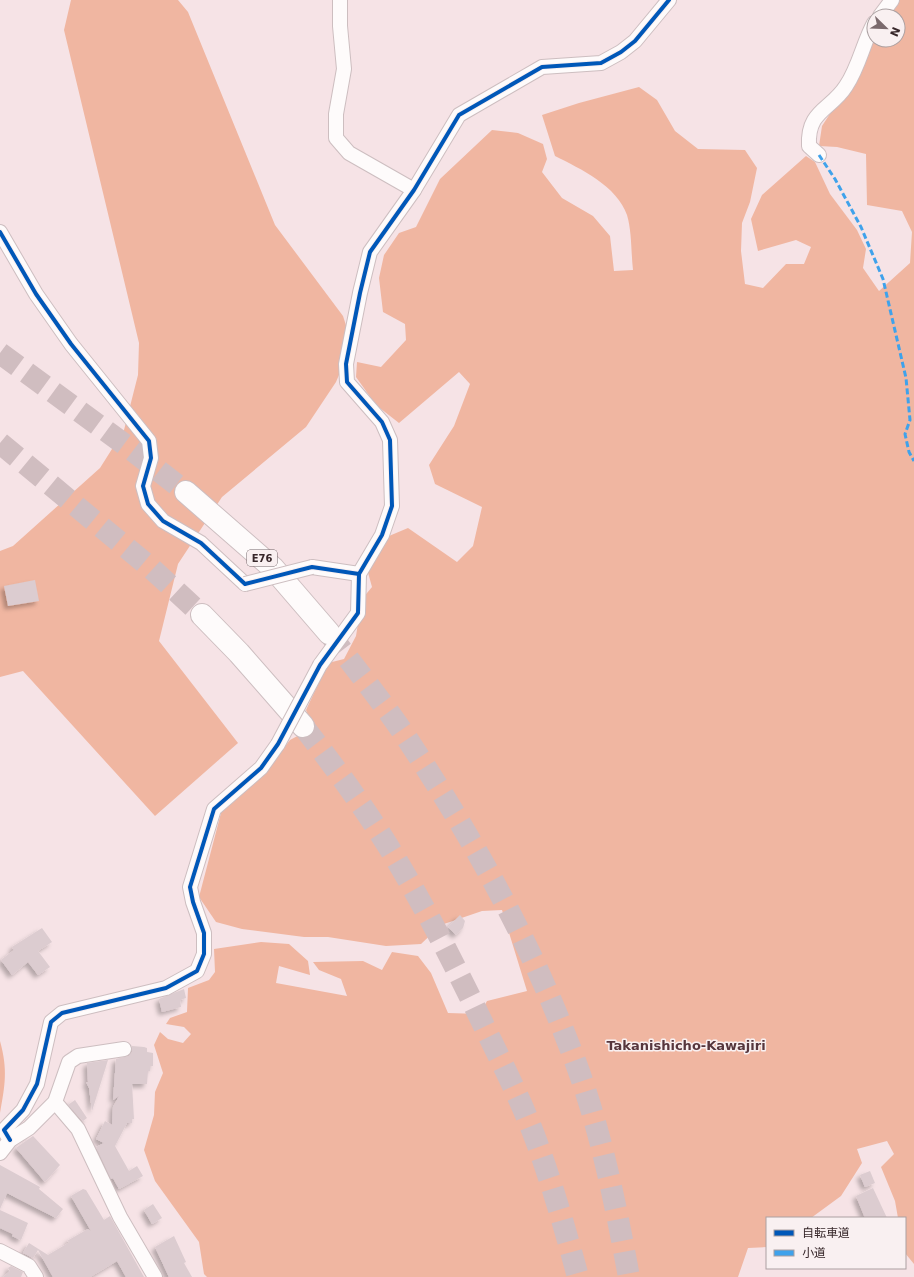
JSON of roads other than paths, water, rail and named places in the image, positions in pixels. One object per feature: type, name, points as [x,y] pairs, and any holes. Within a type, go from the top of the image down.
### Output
[{"type":"highway","name":"E76","points":[[186,492],[272,568],[329,633]]},
{"type":"highway","points":[[202,615],[261,677],[303,726]]},
{"type":"street","points":[[340,0],[340,26],[344,69],[336,114],[336,138],[349,153],[414,190]]},
{"type":"street","points":[[10,1140],[4,1130],[23,1110],[36,1084],[51,1022],[62,1013],[166,988],[197,971],[204,954],[204,933],[193,902],[190,886],[214,810],[261,768],[278,744],[320,665],[358,613],[359,574],[382,535],[392,506],[390,440],[382,422],[347,382],[346,364],[370,252],[414,190],[459,115],[542,67],[601,63],[621,52],[635,41],[669,0]]},
{"type":"street","points":[[819,155],[809,146],[808,132],[818,114],[846,86],[866,42]]},
{"type":"street","points":[[0,232],[36,294],[71,344],[149,441],[151,458],[143,486],[148,504],[163,521],[201,543],[245,584],[312,567],[359,574]]},
{"type":"street","points":[[0,1153],[10,1140],[29,1128],[55,1102],[69,1062],[78,1056],[124,1049]]},
{"type":"street","points":[[55,1102],[78,1129],[120,1217],[155,1277]]},
{"type":"street","points":[[0,1251],[29,1266],[36,1277]]},
{"type":"tunnel","points":[[0,353],[128,447],[186,492]]},
{"type":"tunnel","points":[[0,443],[151,568],[202,615]]},
{"type":"tunnel","points":[[329,633],[406,737],[474,846],[515,922],[551,1000],[588,1098],[611,1186],[629,1277]]},
{"type":"tunnel","points":[[303,726],[347,785],[388,846],[426,911],[461,978],[512,1083],[531,1128],[554,1193],[578,1277]]},
{"type":"district","name":"Takanishicho-Kawajiri","points":[[686,1045]]}]
